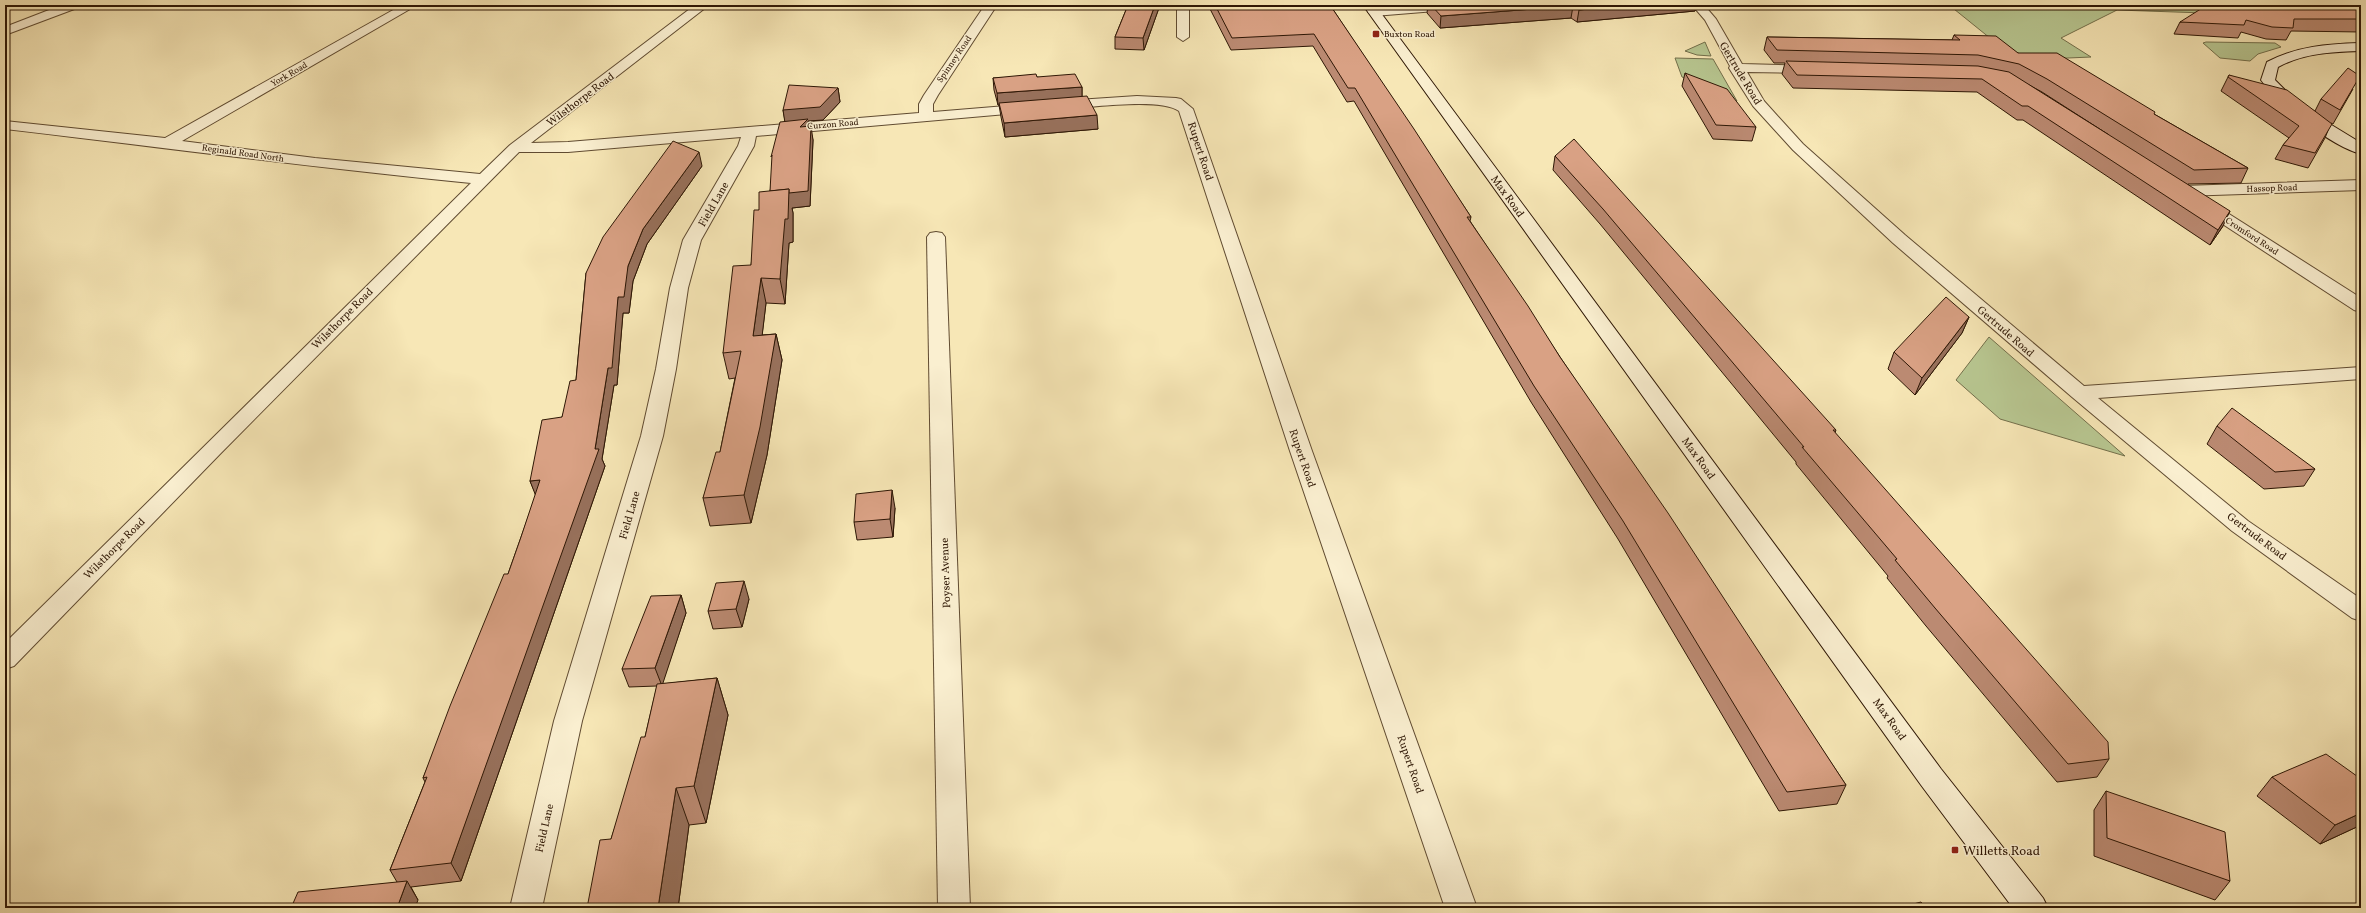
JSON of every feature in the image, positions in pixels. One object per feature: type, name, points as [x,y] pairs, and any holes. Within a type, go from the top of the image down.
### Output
[{"type":"street","points":[[5,31],[73,5]]},
{"type":"street","name":"York Road","points":[[167,143],[411,5]]},
{"type":"street","name":"Wilsthorpe Road","points":[[5,659],[482,179],[515,148],[703,5]]},
{"type":"street","name":"Spinney Road","points":[[926,116],[926,104],[931,95],[991,5]]},
{"type":"street","points":[[1183,5],[1183,36]]},
{"type":"street","points":[[1371,8],[1460,5]]},
{"type":"street","name":"Gertrude Road","points":[[1698,5],[1710,19],[1736,68],[1758,103],[1798,148],[1899,239],[2080,393],[2240,526],[2361,612]]},
{"type":"street","name":"Max Road","points":[[1371,8],[1926,770],[2032,908]]},
{"type":"street","points":[[2361,47],[2320,49],[2292,54],[2272,65],[2268,80],[2274,90],[2291,103],[2318,123],[2361,149]]},
{"type":"street","points":[[1736,68],[1829,69]]},
{"type":"street","name":"Rupert Road","points":[[1080,104],[1137,100],[1176,102],[1186,109],[1300,451],[1461,908]]},
{"type":"street","name":"Curzon Road","points":[[515,148],[568,147],[1080,104]]},
{"type":"street","name":"Reginald Road North","points":[[5,125],[167,143],[315,163],[482,179]]},
{"type":"street","name":"Field Lane","points":[[526,908],[568,721],[652,436],[666,369],[679,288],[692,240],[746,146],[750,131]]},
{"type":"street","name":"Hassop Road","points":[[2176,187],[2361,185]]},
{"type":"street","name":"Cromford Road","points":[[2176,187],[2361,306]]},
{"type":"street","name":"Poyser Avenue","points":[[936,237],[954,908]]},
{"type":"street","points":[[2080,393],[2361,373]]},
{"type":"green space","points":[[1949,5],[2221,5],[2234,14],[2117,10],[2061,38],[2091,57],[2045,59],[2011,55]]},
{"type":"green space","points":[[1705,42],[1711,56],[1697,55],[1685,51]]},
{"type":"green space","points":[[2203,43],[2275,43],[2281,47],[2258,54],[2250,61],[2220,58]]},
{"type":"green space","points":[[1675,58],[1713,59],[1737,101],[1682,77]]},
{"type":"green space","points":[[1989,337],[2125,456],[2000,419],[1956,380]]},
{"type":"building","points":[[1128,5],[1155,5],[1143,38],[1115,37]]},
{"type":"building","points":[[1215,5],[1330,5],[1414,129],[1471,217],[1467,217],[1528,306],[1560,357],[1668,513],[1846,785],[1787,792],[1623,521],[1534,386],[1355,88],[1348,88],[1314,34],[1232,38]]},
{"type":"building","points":[[1431,5],[1631,5],[1579,10],[1573,6],[1441,16]]},
{"type":"building","points":[[2207,5],[2361,5],[2361,19],[2294,19],[2293,28],[2272,27],[2246,20],[2244,25],[2180,22]]},
{"type":"building","points":[[1954,35],[1996,36],[2018,53],[2057,53],[2155,112],[2154,114],[2248,168],[2194,170],[2047,79],[2019,64],[1978,55],[1777,50],[1767,37],[1960,40]]},
{"type":"building","points":[[1786,61],[1978,66],[2009,72],[2230,211],[2218,230],[2028,106],[2022,106],[1982,79],[1797,75]]},
{"type":"building","points":[[2348,68],[2360,76],[2340,110],[2321,99]]},
{"type":"building","points":[[1685,73],[1727,89],[1756,127],[1716,125]]},
{"type":"building","points":[[1036,74],[1037,77],[1075,74],[1082,87],[997,93],[993,78]]},
{"type":"building","points":[[2229,75],[2287,90],[2332,124],[2315,153],[2283,145],[2299,126],[2228,77]]},
{"type":"building","points":[[789,85],[838,88],[820,107],[783,110]]},
{"type":"building","points":[[1087,96],[1097,115],[1004,123],[999,103]]},
{"type":"building","points":[[808,119],[800,127],[811,126],[808,191],[789,193],[789,189],[770,191],[772,155],[771,157],[780,122]]},
{"type":"building","points":[[1574,139],[1836,430],[1833,430],[2108,742],[2109,759],[2068,764],[1895,560],[1897,559],[1802,447],[1804,447],[1603,209],[1555,156]]},
{"type":"building","points":[[673,141],[699,152],[643,229],[628,266],[624,297],[618,297],[612,368],[608,368],[595,449],[599,449],[451,863],[390,870],[427,777],[423,778],[450,706],[504,574],[508,574],[521,537],[540,480],[530,481],[542,420],[562,417],[570,381],[576,380],[586,273],[603,237]]},
{"type":"building","points":[[789,189],[788,219],[785,219],[780,279],[761,278],[753,336],[776,334],[760,427],[744,495],[703,498],[716,452],[720,452],[741,351],[723,353],[733,266],[751,265],[754,210],[759,210],[759,192]]},
{"type":"building","points":[[1946,297],[1969,317],[1922,378],[1894,352]]},
{"type":"building","points":[[2232,408],[2315,469],[2275,472],[2217,426]]},
{"type":"building","points":[[892,490],[890,519],[854,522],[856,494]]},
{"type":"building","points":[[744,581],[736,609],[708,611],[716,583]]},
{"type":"building","points":[[681,595],[655,668],[622,669],[651,596]]},
{"type":"building","points":[[717,678],[694,786],[676,788],[658,908],[587,908],[600,840],[611,839],[641,737],[645,737],[657,684]]},
{"type":"building","points":[[2326,754],[2361,779],[2361,813],[2335,825],[2272,777]]},
{"type":"building","points":[[2106,791],[2225,832],[2230,881],[2107,838]]},
{"type":"building","points":[[407,881],[397,908],[291,908],[298,892]]},
{"type":"building","points":[[1921,902],[1926,908],[1898,908]]},
{"type":"place","name":"Buxton Road","points":[[1376,34]]},
{"type":"place","name":"Willetts Road","points":[[1955,850]]}]
